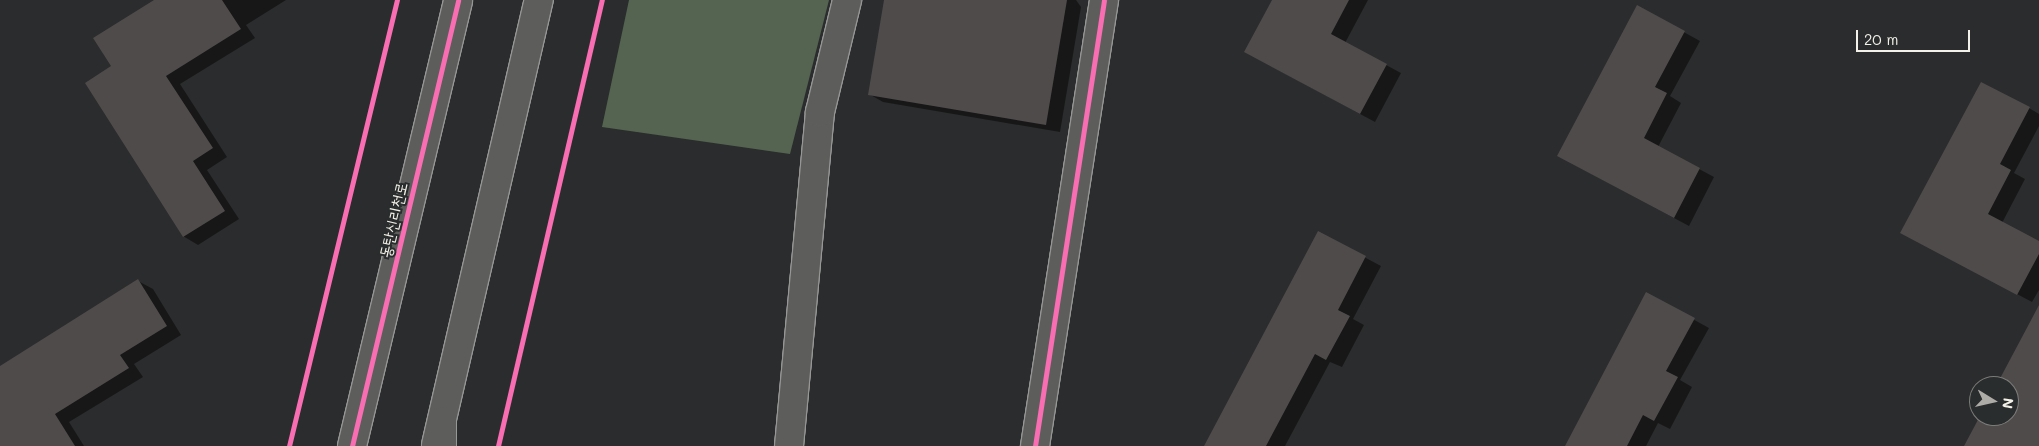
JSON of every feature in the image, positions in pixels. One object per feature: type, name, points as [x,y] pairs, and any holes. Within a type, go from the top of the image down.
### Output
[{"type":"street","name":"동탄신리천로","points":[[352,446],[458,0]]},
{"type":"street","points":[[440,438],[539,0]]},
{"type":"street","points":[[789,446],[820,112],[847,0]]},
{"type":"street","points":[[1035,446],[1104,0]]},
{"type":"green space","points":[[629,0],[829,0],[790,154],[602,127]]},
{"type":"building","points":[[154,0],[222,0],[241,29],[166,76],[213,148],[193,161],[225,211],[183,237],[85,83],[111,66],[93,38]]},
{"type":"building","points":[[884,0],[1067,0],[1046,125],[868,95]]},
{"type":"building","points":[[1272,0],[1349,0],[1331,34],[1387,64],[1360,114],[1244,52]]},
{"type":"building","points":[[1637,5],[1685,31],[1655,87],[1667,93],[1644,138],[1700,168],[1674,218],[1557,156]]},
{"type":"building","points":[[1981,82],[2030,107],[2000,164],[2011,170],[1988,214],[2039,241],[2039,254],[2017,295],[1900,233]]},
{"type":"building","points":[[1318,231],[1366,256],[1338,310],[1350,316],[1326,360],[1315,354],[1266,446],[1204,446]]},
{"type":"building","points":[[138,279],[167,326],[120,355],[129,368],[55,414],[75,446],[0,446],[0,366]]},
{"type":"building","points":[[1646,292],[1695,318],[1666,371],[1678,377],[1654,421],[1643,415],[1627,446],[1565,446]]},
{"type":"building","points":[[2039,305],[2039,446],[1964,446],[1975,426],[2019,426],[2019,376],[2001,376]]},
{"type":"cycle path","points":[[289,446],[397,0]]},
{"type":"cycle path","points":[[352,446],[458,0]]},
{"type":"cycle path","points":[[498,446],[602,0]]},
{"type":"cycle path","points":[[1035,446],[1104,0]]}]
